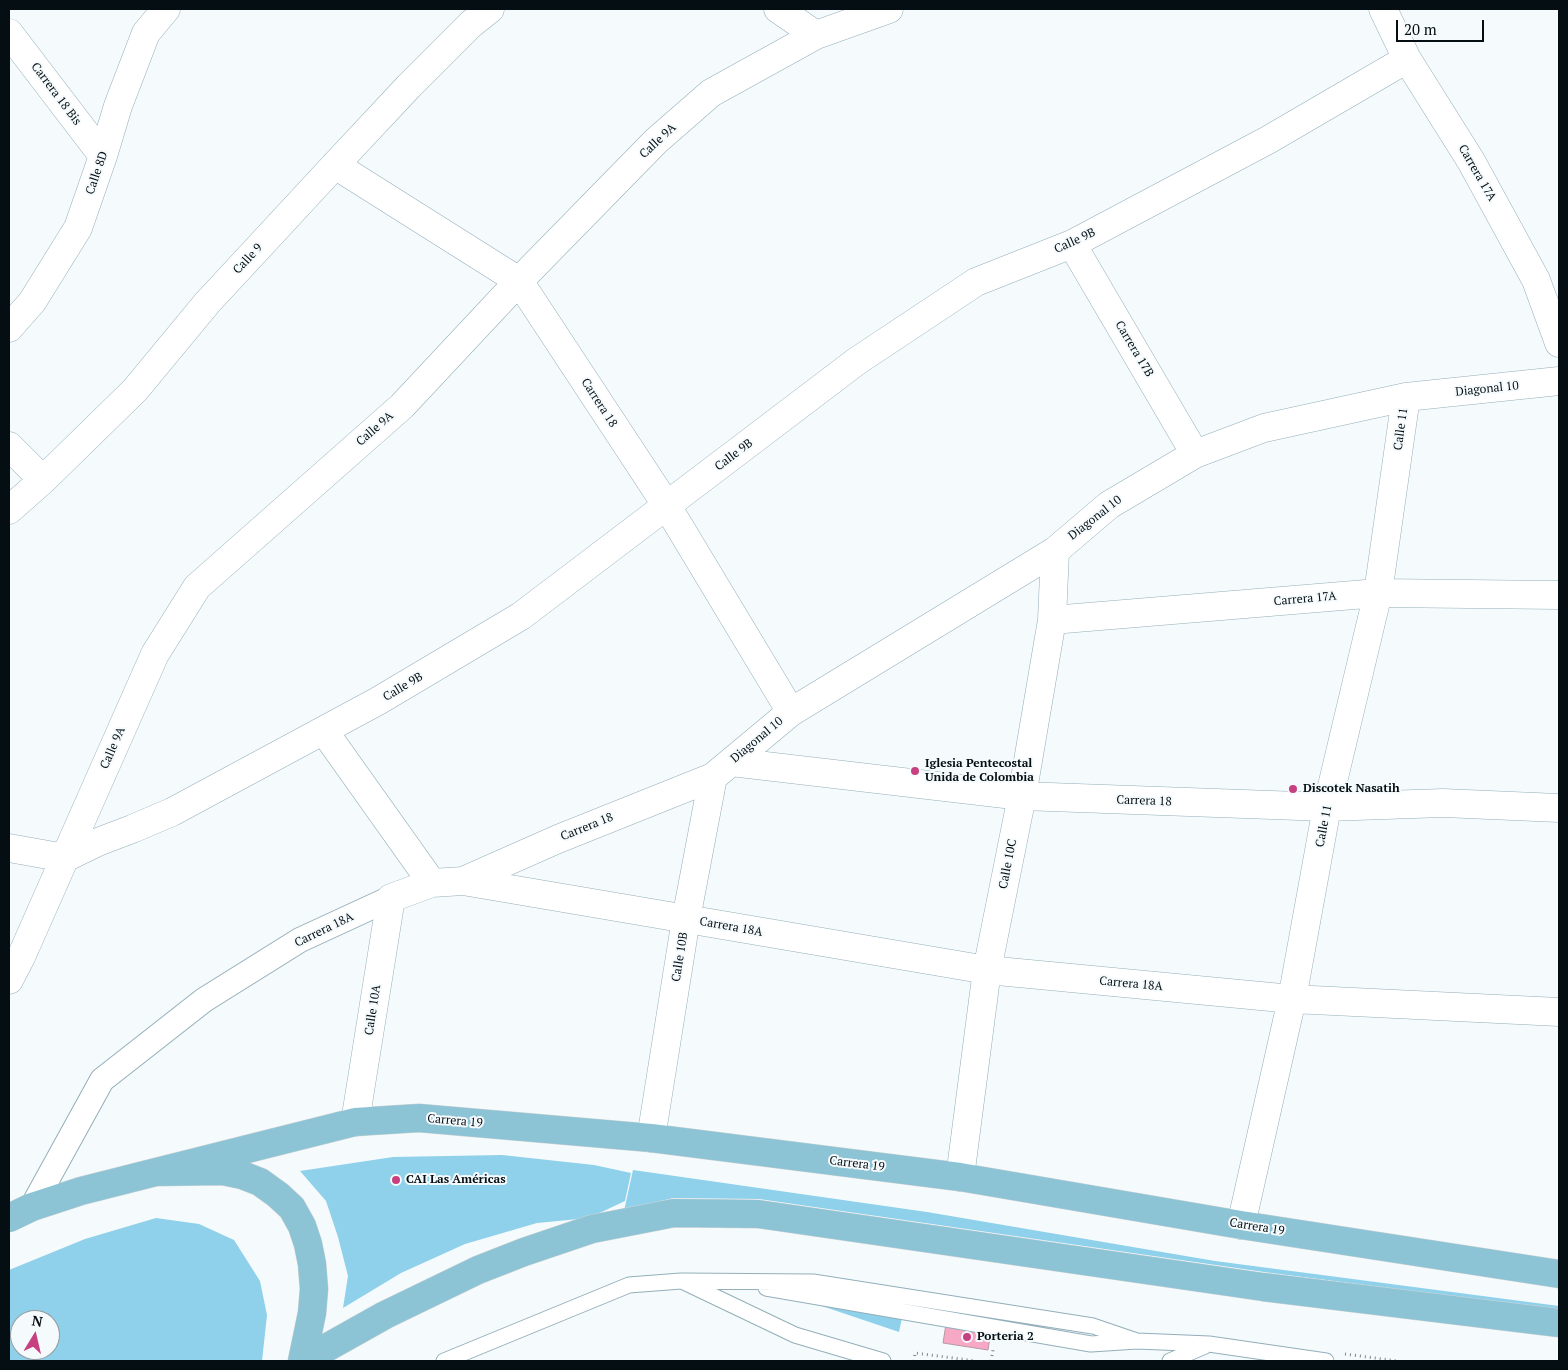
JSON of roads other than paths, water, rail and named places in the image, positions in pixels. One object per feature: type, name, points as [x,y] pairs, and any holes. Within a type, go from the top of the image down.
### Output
[{"type":"main road","name":"Carrera 19","points":[[156,1172],[355,1122],[419,1118],[651,1138],[960,1177],[1241,1225],[1559,1274]]},
{"type":"main road","points":[[20,1212],[81,1191],[156,1172],[223,1171],[242,1175],[260,1182],[292,1208],[302,1226],[308,1244],[314,1289],[312,1313],[303,1361]]},
{"type":"main road","points":[[303,1361],[385,1315],[478,1270],[592,1229],[674,1213],[758,1214],[1262,1287],[1559,1324]]},
{"type":"street","name":"Calle 8D","points":[[9,328],[32,302],[78,228],[118,106],[146,33],[166,9]]},
{"type":"street","name":"Calle 9","points":[[9,510],[44,480],[135,390],[207,303],[335,165],[470,24],[490,9]]},
{"type":"street","points":[[778,9],[816,35]]},
{"type":"street","name":"Calle 9A","points":[[9,980],[21,957],[155,654],[197,587],[402,406],[520,280],[656,141],[711,93],[816,35],[889,9]]},
{"type":"street","name":"Carrera 17A","points":[[1383,9],[1407,59],[1471,161],[1536,280],[1559,342]]},
{"type":"street","name":"Carrera 18 Bis","points":[[9,33],[103,156]]},
{"type":"street","name":"Calle 9B","points":[[65,858],[98,842],[132,830],[172,812],[378,701],[521,616],[857,361],[976,282],[1072,244],[1268,140],[1407,59]]},
{"type":"street","name":"Carrera 18","points":[[335,165],[520,280],[667,506],[791,712]]},
{"type":"street","name":"Carrera 17B","points":[[1072,244],[1195,454]]},
{"type":"street","name":"Diagonal 10","points":[[722,769],[791,712],[1055,551],[1109,504],[1195,454],[1264,428],[1406,397],[1559,381]]},
{"type":"street","name":"Calle 11","points":[[1241,1225],[1292,999],[1327,807],[1378,593],[1406,397]]},
{"type":"street","points":[[9,446],[44,480]]},
{"type":"street","name":"Calle 10C","points":[[960,1177],[987,970],[1022,796],[1052,620],[1055,551]]},
{"type":"street","name":"Carrera 17A","points":[[1052,620],[1378,593],[1559,595]]},
{"type":"street","points":[[324,731],[432,883]]},
{"type":"street","name":"Carrera 18","points":[[462,881],[722,769],[1022,796],[1327,807],[1443,803],[1559,808]]},
{"type":"street","name":"Calle 10B","points":[[651,1138],[686,919],[722,769]]},
{"type":"street","points":[[9,848],[65,858]]},
{"type":"street","name":"Carrera 18A","points":[[20,1212],[102,1080],[204,1000],[300,940],[391,898],[432,883],[462,881],[987,970],[1292,999],[1559,1012]]},
{"type":"street","name":"Calle 10A","points":[[355,1122],[391,898]]},
{"type":"lane","points":[[681,1281],[795,1335],[883,1361]]},
{"type":"lane","points":[[444,1361],[628,1285],[681,1281],[813,1282],[1084,1324],[1137,1341]]},
{"type":"lane","points":[[720,1281],[1090,1344],[1137,1341],[1209,1344],[1326,1361]]},
{"type":"lane","points":[[1170,1361],[1209,1344]]},
{"type":"lane","points":[[1206,1361],[1209,1344]]},
{"type":"place","name":"Iglesia Pentecostal Unida de Colombia","points":[[915,771]]},
{"type":"place","name":"Discotek Nasatih","points":[[1293,789]]},
{"type":"place","name":"CAI Las Américas","points":[[396,1180]]},
{"type":"place","name":"Porteria 2","points":[[967,1337]]}]
